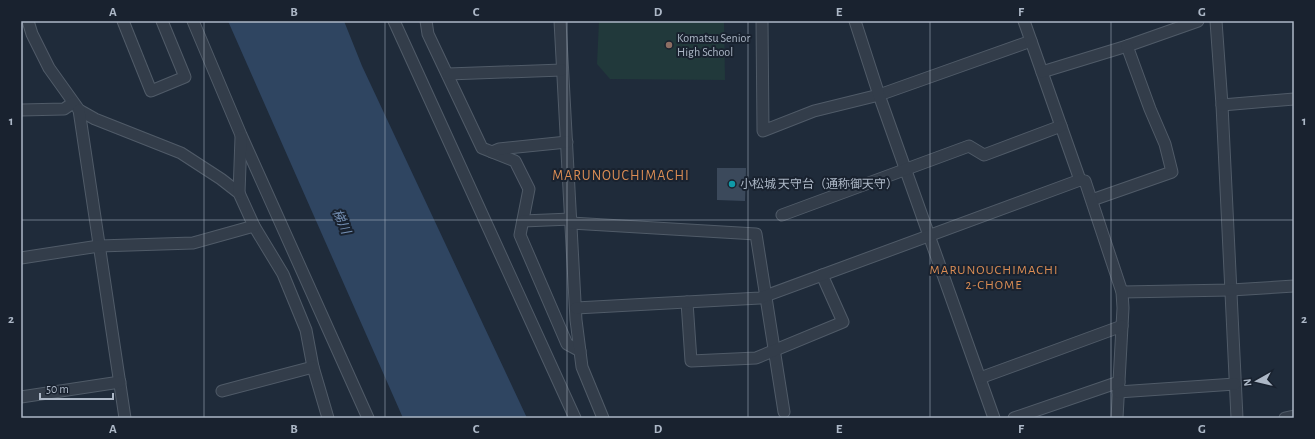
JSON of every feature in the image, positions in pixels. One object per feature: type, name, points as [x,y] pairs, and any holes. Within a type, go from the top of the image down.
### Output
[{"type":"street","points":[[28,21],[32,34],[49,68],[76,106],[95,119],[181,153],[221,179],[239,193]]},
{"type":"street","points":[[123,21],[151,91],[185,77],[162,21]]},
{"type":"street","points":[[193,21],[241,135],[368,418]]},
{"type":"street","points":[[394,21],[575,418]]},
{"type":"street","points":[[426,21],[428,34],[482,148],[515,161],[529,189],[520,235],[567,344],[580,352]]},
{"type":"street","points":[[560,21],[576,308],[580,352],[582,367],[603,418]]},
{"type":"street","points":[[762,21],[763,132],[814,111],[879,95],[1031,41]]},
{"type":"street","points":[[855,21],[879,95],[994,418]]},
{"type":"street","points":[[1024,21],[1080,180]]},
{"type":"street","points":[[1042,72],[1127,46],[1198,21]]},
{"type":"street","points":[[1216,21],[1222,105],[1237,418]]},
{"type":"street","points":[[1092,200],[1172,172],[1165,144],[1150,109],[1127,46]]},
{"type":"street","points":[[448,74],[562,70]]},
{"type":"street","points":[[1222,105],[1294,99]]},
{"type":"street","points":[[21,110],[64,109],[76,106]]},
{"type":"street","points":[[76,106],[125,418]]},
{"type":"street","points":[[782,214],[970,146],[984,155],[1061,126]]},
{"type":"street","points":[[241,135],[239,193],[254,226],[286,281],[306,330],[313,367],[328,418]]},
{"type":"street","points":[[492,152],[499,149],[566,142]]},
{"type":"street","points":[[576,308],[760,298],[1080,180],[1085,181],[1122,292],[1122,326],[1117,418]]},
{"type":"street","points":[[523,221],[571,221],[756,234],[784,412]]},
{"type":"street","points":[[21,258],[99,246],[193,244],[254,226]]},
{"type":"street","points":[[687,302],[691,361],[756,358],[843,322],[822,275]]},
{"type":"street","points":[[1122,292],[1231,290],[1294,286]]},
{"type":"street","points":[[980,378],[1122,326]]},
{"type":"street","points":[[222,391],[313,367]]},
{"type":"street","points":[[21,396],[120,382]]},
{"type":"street","points":[[1014,418],[1119,387],[1236,384]]},
{"type":"street","points":[[1285,418],[1294,416]]},
{"type":"green space","name":"Komatsu Senior High School","points":[[599,21],[724,21],[725,80],[610,79],[597,64]]},
{"type":"water","name":"梯川","points":[[228,21],[344,21],[362,66],[527,418],[403,418]]},
{"type":"building","name":"小松城 天守台（通称御天守）","points":[[717,168],[746,168],[745,201],[717,200]]},
{"type":"place","name":"Komatsu Senior High School","points":[[669,45]]},
{"type":"place","name":"小松城 天守台（通称御天守）","points":[[732,184]]},
{"type":"district","name":"MARUNOUCHIMACHI","points":[[621,175]]},
{"type":"district","name":"MARUNOUCHIMACHI 2-CHOME","points":[[994,276]]}]
